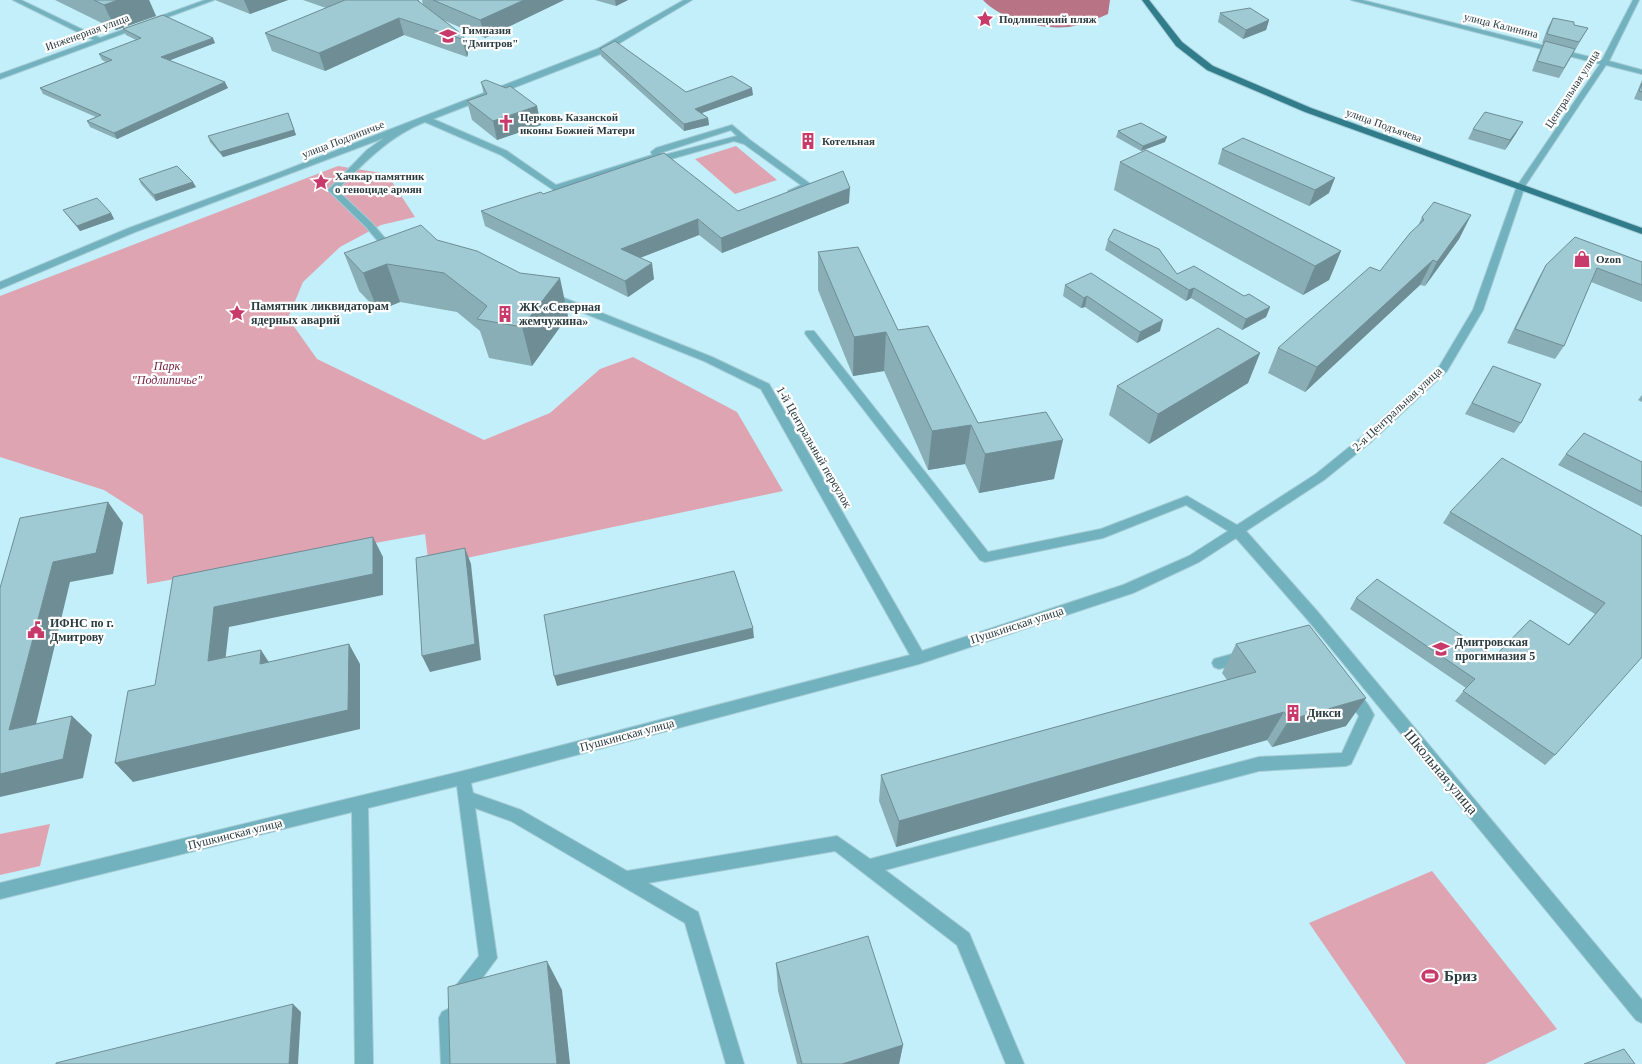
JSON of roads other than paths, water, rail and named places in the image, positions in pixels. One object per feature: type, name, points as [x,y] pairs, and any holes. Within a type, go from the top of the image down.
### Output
[{"type":"main road","name":"улица Подъячева","points":[[1145,0],[1179,44],[1210,68],[1308,110],[1642,231]]},
{"type":"street","points":[[16,0],[99,40]]},
{"type":"street","name":"Инженерная улица","points":[[0,77],[211,0]]},
{"type":"street","name":"улица Подлипичье","points":[[0,286],[132,230],[403,128],[600,51],[689,0]]},
{"type":"street","name":"улица Калинина","points":[[1354,0],[1642,72]]},
{"type":"street","name":"Центральная улица","points":[[1521,186],[1604,63],[1636,0]]},
{"type":"street","points":[[426,119],[504,153],[553,188],[657,156],[664,158],[734,138],[747,142]]},
{"type":"street","points":[[657,156],[655,152],[659,150],[732,127],[747,142],[806,184],[802,189],[782,196]]},
{"type":"street","points":[[402,248],[386,244],[332,190],[370,152],[403,128]]},
{"type":"street","name":"2-я Центральная улица","points":[[1238,531],[1320,477],[1360,445],[1443,369],[1478,310],[1521,186]]},
{"type":"street","name":"1-й Центральный переулок","points":[[536,290],[708,359],[765,387],[919,658]]},
{"type":"street","name":"Школьная улица","points":[[810,333],[985,557],[1103,534],[1187,500],[1238,531],[1312,615],[1642,1014]]},
{"type":"street","name":"Пушкинская улица","points":[[0,891],[463,778],[919,658],[1128,589],[1194,559],[1238,531]]},
{"type":"street","points":[[1308,632],[1312,615]]},
{"type":"street","points":[[1219,663],[1260,653]]},
{"type":"street","points":[[868,867],[1259,764],[1346,759],[1367,715],[1343,685]]},
{"type":"street","points":[[450,1064],[448,1009],[488,958],[463,778]]},
{"type":"street","points":[[466,798],[516,815],[692,918],[735,1064]]},
{"type":"street","points":[[360,804],[364,1064]]},
{"type":"street","points":[[626,879],[837,843],[963,939],[1015,1064]]},
{"type":"place","name":"Подлипецкий пляж","points":[[985,19]]},
{"type":"place","name":"Гимназия \"Дмитров\"","points":[[448,36]]},
{"type":"place","name":"Церковь Казанской иконы Божией Матери","points":[[506,123]]},
{"type":"place","name":"Котельная","points":[[808,141]]},
{"type":"place","name":"Хачкар памятник о геноциде армян","points":[[321,182]]},
{"type":"place","name":"Ozon","points":[[1582,259]]},
{"type":"place","name":"Памятник ликвидаторам ядерных аварий","points":[[237,313]]},
{"type":"place","name":"ЖК «Северная жемчужина»","points":[[505,314]]},
{"type":"place","name":"ИФНС по г. Дмитрову","points":[[36,630]]},
{"type":"place","name":"Дмитровская прогимназия 5","points":[[1441,649]]},
{"type":"place","name":"Дикси","points":[[1293,713]]},
{"type":"place","name":"Бриз","points":[[1430,976]]},
{"type":"park label","name":"Парк \"Подлипичье\"","points":[[167,373]]}]
